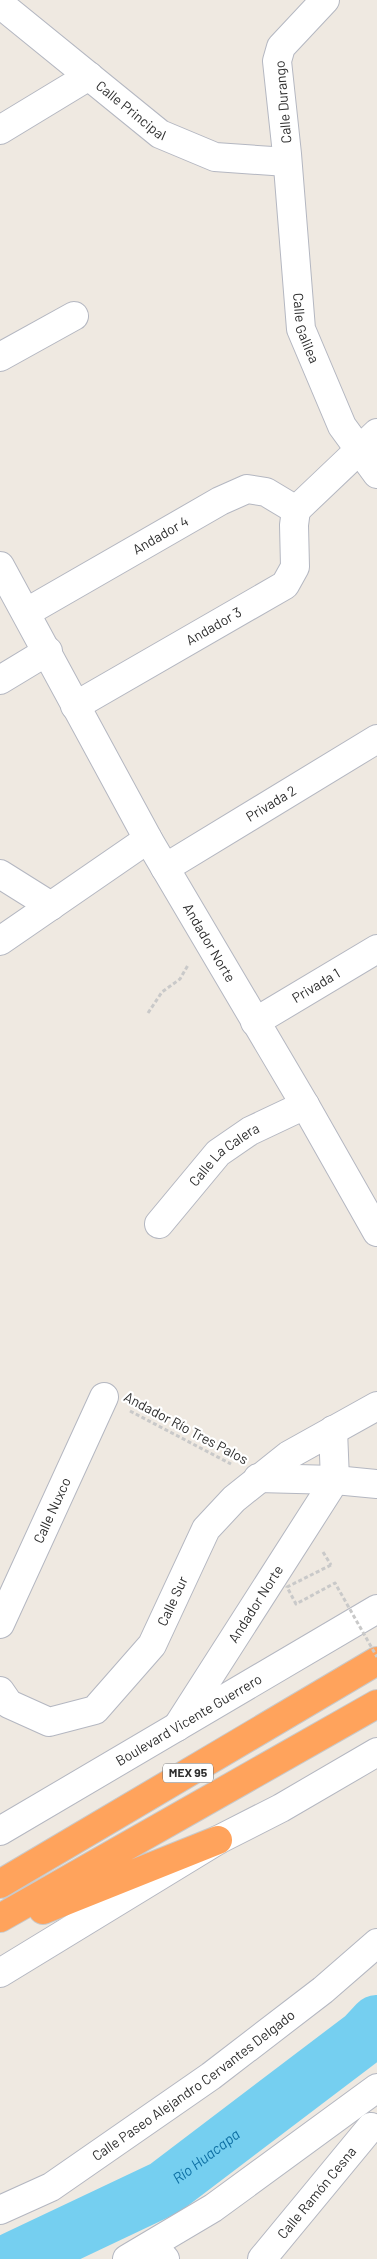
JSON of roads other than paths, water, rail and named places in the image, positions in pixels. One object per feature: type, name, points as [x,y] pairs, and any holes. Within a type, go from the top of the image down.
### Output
[{"type":"highway","name":"MEX 95","points":[[0,1884],[377,1661]]},
{"type":"highway","name":"MEX 95","points":[[0,1918],[377,1704]]},
{"type":"highway","points":[[0,1927],[218,1840]]},
{"type":"street","name":"Calle Durango","points":[[287,162],[277,61],[281,47],[325,0]]},
{"type":"street","name":"Calle Principal","points":[[0,4],[160,134],[214,157],[287,162]]},
{"type":"street","points":[[0,130],[89,76]]},
{"type":"street","name":"Calle Galilea","points":[[287,162],[301,329],[342,426],[368,442],[377,474]]},
{"type":"street","points":[[0,357],[74,316]]},
{"type":"street","points":[[296,510],[368,442]]},
{"type":"street","name":"Andador 4","points":[[26,612],[220,501],[247,489],[266,492],[296,510]]},
{"type":"street","name":"Andador 3","points":[[75,706],[285,585],[296,567],[294,525],[296,510]]},
{"type":"street","name":"Andador Norte","points":[[0,566],[48,651],[75,706],[148,840],[305,1105],[377,1232]]},
{"type":"street","points":[[0,680],[48,651]]},
{"type":"street","name":"Privada 2","points":[[165,868],[377,740]]},
{"type":"street","points":[[0,940],[148,840]]},
{"type":"street","points":[[0,874],[51,906]]},
{"type":"street","name":"Privada 1","points":[[255,1022],[377,949]]},
{"type":"street","name":"Calle La Calera","points":[[159,1224],[218,1153],[250,1132],[305,1105]]},
{"type":"street","name":"Calle Nuxco","points":[[0,1624],[104,1397]]},
{"type":"street","points":[[335,1480],[333,1430],[377,1406]]},
{"type":"street","name":"Calle Sur","points":[[0,1691],[9,1704],[49,1722],[95,1710],[152,1645],[206,1529],[258,1478],[289,1454],[333,1430]]},
{"type":"street","points":[[258,1478],[335,1480],[377,1484]]},
{"type":"street","name":"Andador Norte","points":[[177,1727],[335,1480]]},
{"type":"street","name":"Boulevard Vicente Guerrero","points":[[0,1831],[377,1609]]},
{"type":"street","points":[[0,1973],[218,1840],[281,1808],[377,1752]]},
{"type":"street","name":"Calle Paseo Alejandro Cervantes Delgado","points":[[0,2210],[51,2187],[211,2076],[323,1990],[377,1943]]},
{"type":"street","points":[[127,2259],[159,2252],[213,2208],[368,2122],[377,2088]]},
{"type":"street","name":"Calle Ramón Cesna","points":[[262,2259],[368,2122]]},
{"type":"waterway","name":"Río Huacapa","points":[[15,2259],[165,2188],[364,2037],[377,2023]]}]
